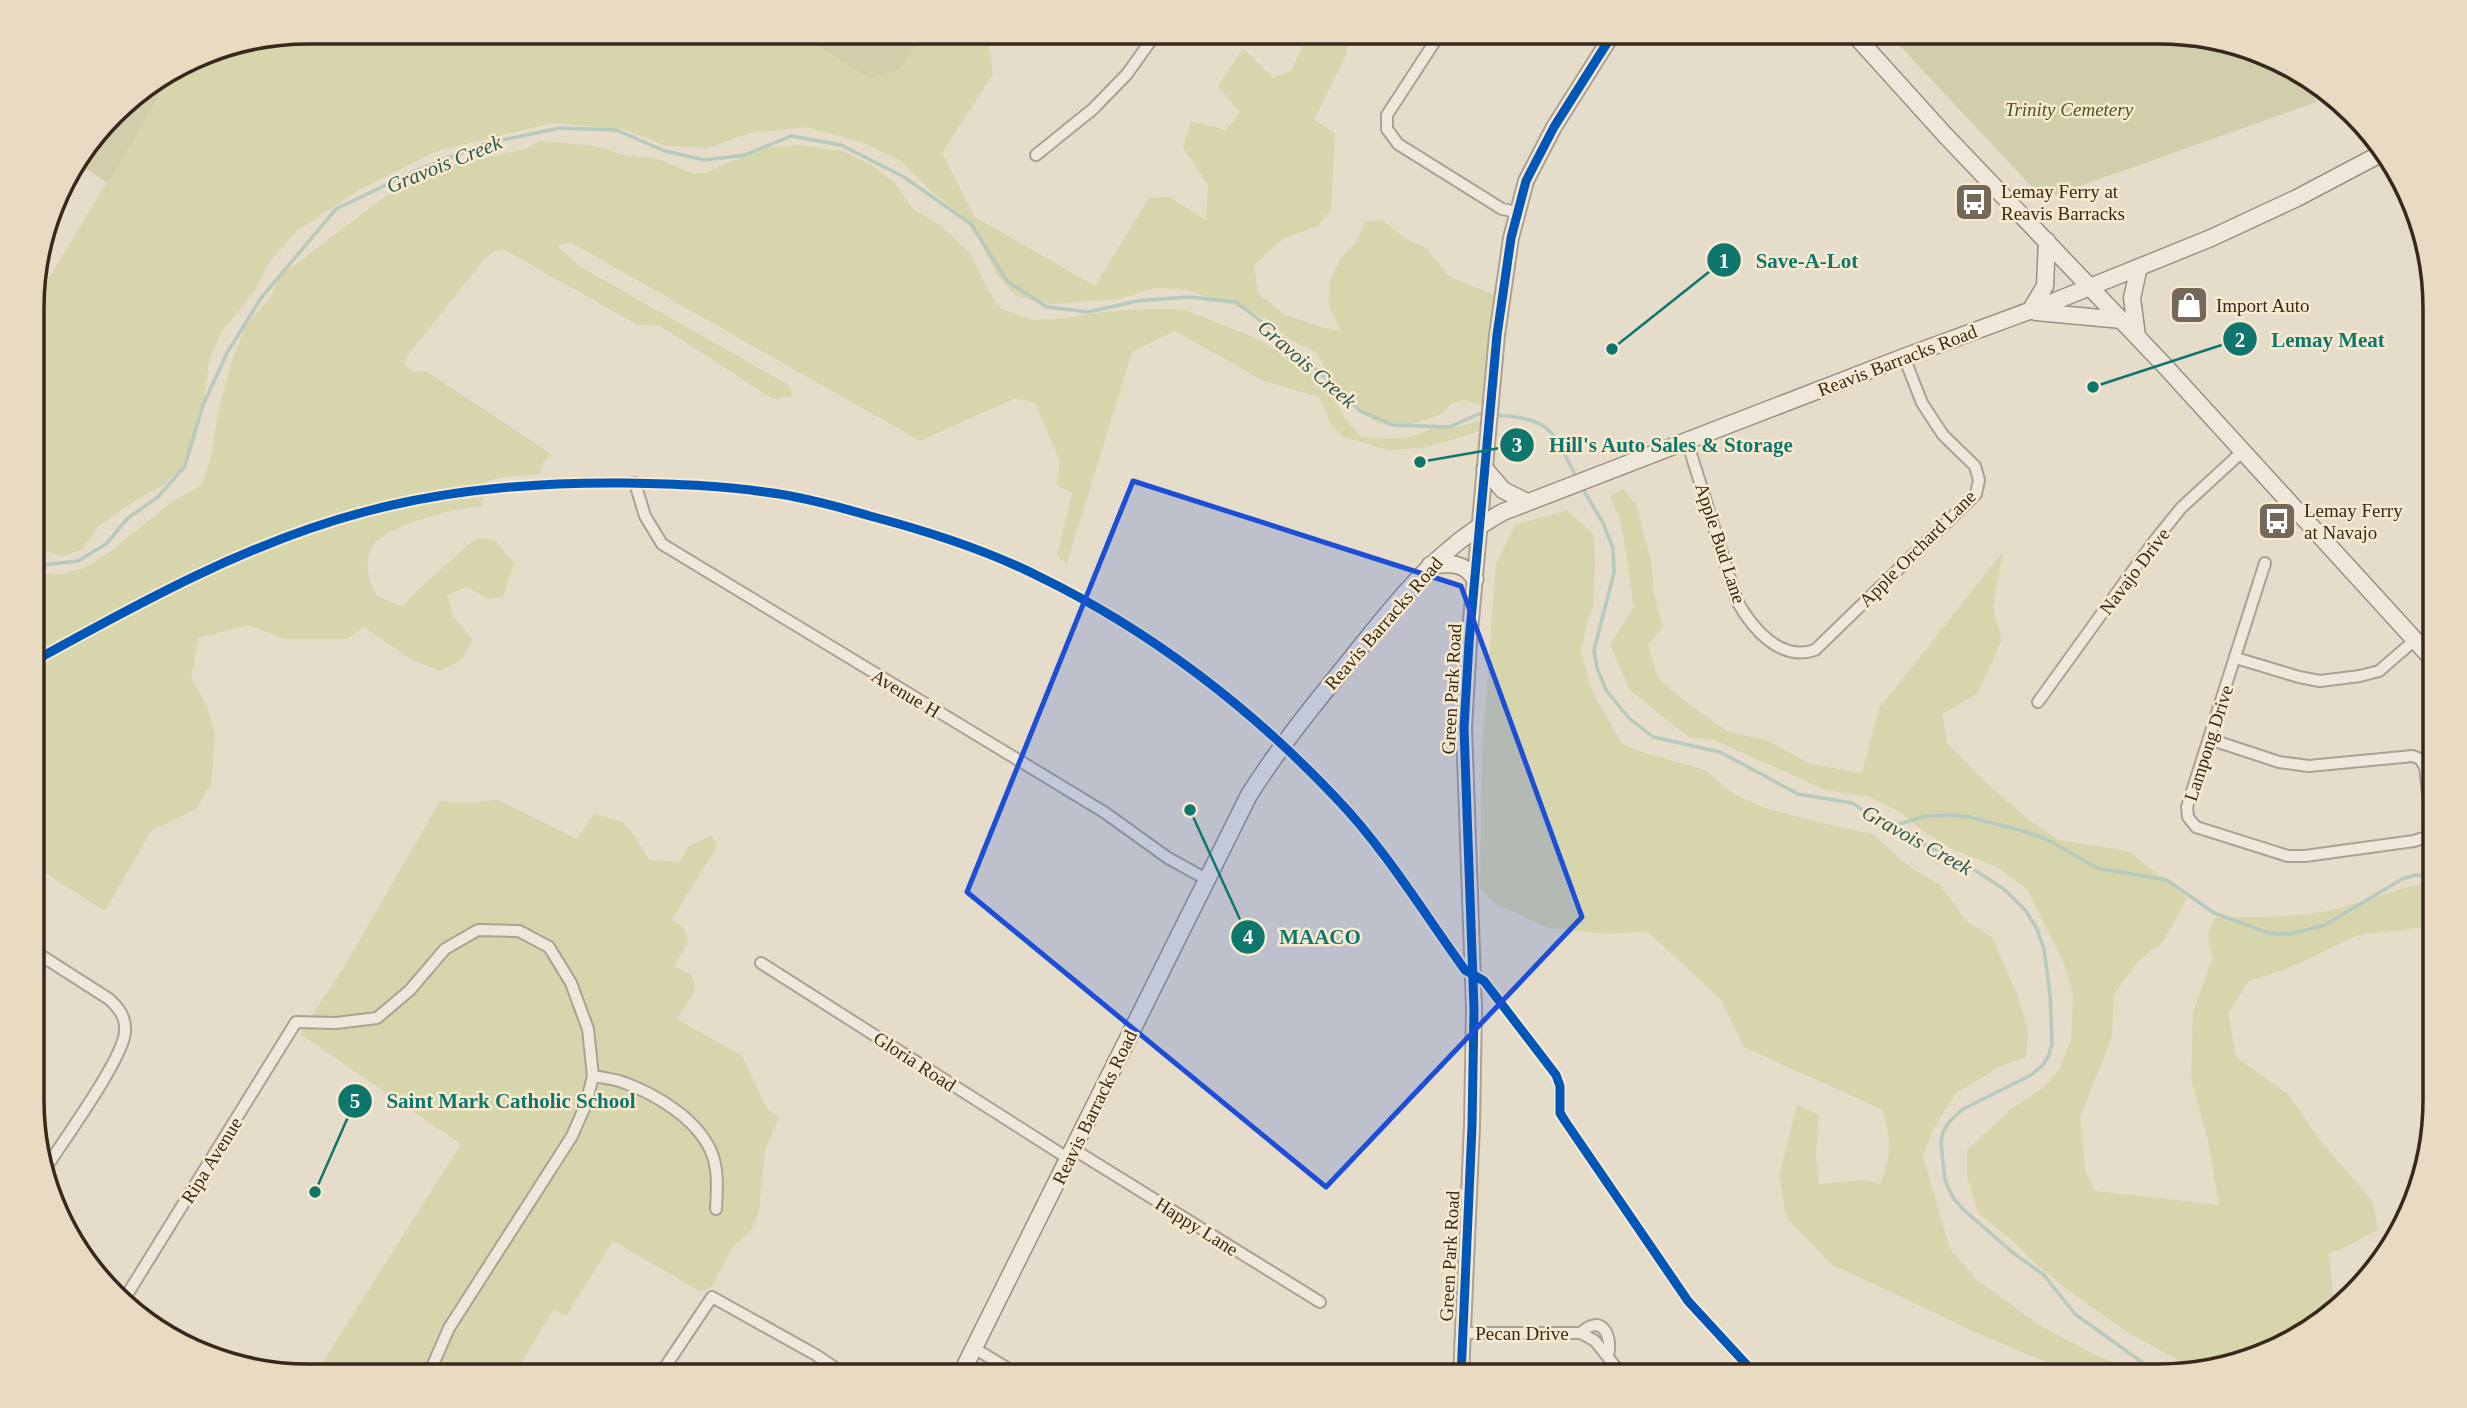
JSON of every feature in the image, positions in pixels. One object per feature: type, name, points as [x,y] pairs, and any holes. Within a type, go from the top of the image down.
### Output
[{"type":"main road","points":[[1863,44],[1945,135],[2137,336],[2423,649]]},
{"type":"main road","name":"Reavis Barracks Road","points":[[966,1364],[1240,810],[1270,761],[1387,615],[1430,565],[1457,541],[1481,524],[1531,501],[2139,267],[2251,220],[2376,156]]},
{"type":"main road","points":[[2047,241],[2045,286],[2030,311],[2122,320]]},
{"type":"main road","points":[[2137,336],[2132,298],[2139,267]]},
{"type":"main road","points":[[1485,469],[1503,490],[1531,501]]},
{"type":"main road","points":[[1430,565],[1460,565],[1469,569],[1475,579]]},
{"type":"street","points":[[1036,155],[1093,109],[1127,74],[1148,44]]},
{"type":"street","points":[[1433,44],[1387,115],[1387,129],[1398,144],[1502,209],[1517,212]]},
{"type":"street","name":"Green Park Road","points":[[1462,1364],[1474,1030],[1464,727],[1501,298],[1517,212],[1526,181],[1542,149],[1607,44]]},
{"type":"street","name":"Apple Orchard Lane","points":[[1803,654],[1815,650],[1976,494],[1979,480],[1975,466],[1943,435],[1922,403],[1904,357]]},
{"type":"street","name":"Apple Bud Lane","points":[[1687,441],[1741,608],[1778,649],[1803,654]]},
{"type":"street","name":"Navajo Drive","points":[[2038,702],[2181,508],[2243,451]]},
{"type":"street","name":"Avenue H","points":[[635,484],[645,516],[662,544],[1104,812],[1168,858],[1206,879]]},
{"type":"street","name":"Lampong Drive","points":[[2265,563],[2187,807],[2188,817],[2196,827],[2288,856],[2305,856],[2423,838]]},
{"type":"street","points":[[2236,659],[2320,681],[2379,671],[2415,640]]},
{"type":"street","name":"Lampong Drive","points":[[2209,739],[2279,762],[2309,766],[2402,755],[2413,756],[2423,764]]},
{"type":"street","name":"Ripa Avenue","points":[[128,1293],[296,1022],[336,1023],[377,1018],[410,990],[445,948],[478,930],[519,931],[549,947],[571,983],[588,1029],[593,1076]]},
{"type":"street","points":[[44,957],[109,999],[124,1016],[125,1025],[125,1034],[117,1056],[51,1160]]},
{"type":"street","name":"Gloria Road","points":[[761,963],[1071,1154]]},
{"type":"street","points":[[433,1364],[449,1328],[572,1136],[586,1104],[593,1076],[624,1082],[660,1100],[693,1124],[711,1150],[718,1179],[716,1209]]},
{"type":"street","name":"Happy Lane","points":[[1071,1154],[1320,1302]]},
{"type":"street","points":[[667,1364],[712,1297],[828,1364]]},
{"type":"street","name":"Pecan Drive","points":[[1463,1333],[1581,1333],[1595,1341],[1610,1364]]},
{"type":"street","points":[[974,1348],[1000,1364]]},
{"type":"highlighted area","points":[[1133,481],[1461,586],[1582,917],[1326,1187],[967,892]]},
{"type":"shaded area","points":[[291,44],[816,44],[870,79],[899,70],[916,44],[989,44],[993,74],[942,153],[975,217],[1095,286],[1149,198],[1169,197],[1206,220],[1208,186],[1183,147],[1191,121],[1226,130],[1240,112],[1218,86],[1243,48],[1273,78],[1291,71],[1304,44],[1349,44],[1314,120],[1335,133],[1331,209],[1318,226],[1284,238],[1254,265],[1258,293],[1285,315],[1341,331],[1329,306],[1330,280],[1340,259],[1357,241],[1365,222],[1382,220],[1406,239],[1426,248],[1451,278],[1496,295],[1485,406],[1465,400],[1452,403],[1441,414],[1401,428],[1377,423],[1352,404],[1329,376],[1317,353],[1289,339],[1267,319],[1233,305],[1183,289],[1154,288],[1120,299],[1051,304],[1016,296],[998,276],[968,220],[931,191],[901,161],[862,142],[806,127],[750,133],[708,148],[667,146],[622,129],[552,123],[437,151],[362,188],[297,231],[270,261],[256,289],[221,333],[209,361],[203,406],[183,466],[164,485],[136,500],[98,527],[82,550],[63,556],[44,551],[45,285],[164,86],[207,64],[256,49]]},
{"type":"shaded area","points":[[540,141],[596,146],[624,155],[658,159],[694,174],[705,173],[762,148],[801,145],[843,151],[870,164],[895,183],[912,208],[942,227],[970,253],[1001,309],[1033,320],[1060,319],[1110,311],[1185,310],[1253,337],[1310,370],[1330,391],[1345,418],[1361,437],[1410,437],[1436,425],[1461,427],[1483,419],[1480,431],[1424,448],[1388,450],[1343,437],[1330,422],[1319,397],[1264,381],[1175,331],[1132,352],[1067,563],[1057,556],[1072,493],[1057,485],[1060,461],[1035,403],[1015,398],[920,441],[572,243],[557,245],[579,266],[790,386],[792,397],[773,399],[660,326],[636,324],[501,248],[485,258],[407,356],[404,364],[413,372],[426,371],[551,454],[543,463],[541,474],[503,477],[485,482],[482,507],[439,514],[404,525],[389,533],[371,549],[367,567],[376,596],[403,607],[476,538],[495,540],[514,563],[503,597],[488,599],[467,587],[447,595],[454,618],[473,640],[460,661],[440,671],[411,659],[364,627],[347,639],[284,639],[249,625],[199,638],[191,678],[207,706],[215,735],[211,784],[196,809],[151,831],[105,911],[44,872],[44,573],[58,575],[84,568],[110,552],[173,501],[201,486],[211,457],[218,412],[233,358],[246,325],[270,298],[280,276],[415,174],[525,149]]},
{"type":"shaded area","points":[[1623,489],[1636,504],[1651,561],[1654,593],[1663,627],[1648,645],[1658,678],[1728,732],[1767,740],[1810,764],[1862,773],[1879,708],[2003,552],[1993,607],[2002,640],[1977,694],[1942,714],[1947,743],[1983,780],[2030,821],[2058,840],[2128,851],[2187,898],[2163,942],[2139,960],[2114,994],[2112,1037],[2080,1117],[2085,1170],[2095,1191],[2219,1205],[2208,1141],[2191,1079],[2193,1012],[2212,959],[2208,934],[2215,918],[2291,916],[2321,912],[2423,884],[2423,927],[2358,935],[2286,969],[2249,981],[2228,1013],[2236,1057],[2289,1095],[2319,1139],[2373,1202],[2378,1230],[2340,1250],[2329,1252],[2333,1299],[2306,1320],[2260,1344],[2228,1355],[2183,1363],[2121,1328],[2067,1289],[1978,1213],[1967,1176],[1967,1150],[2010,1110],[2043,1088],[2060,1068],[2071,1040],[2073,995],[2063,961],[2027,889],[1997,867],[1952,849],[1927,834],[1898,811],[1870,797],[1826,790],[1714,740],[1688,737],[1630,690],[1610,645],[1634,607],[1621,521],[1610,496]]},
{"type":"shaded area","points":[[1567,510],[1594,535],[1593,607],[1581,651],[1592,691],[1621,742],[1635,750],[1705,770],[1734,794],[1765,808],[1872,834],[1910,867],[1940,885],[1967,922],[1992,937],[2018,996],[2028,1030],[2026,1057],[2001,1066],[1956,1093],[1933,1129],[1923,1155],[1950,1249],[1976,1279],[2039,1325],[2097,1356],[2119,1364],[2050,1364],[1831,1264],[1787,1218],[1779,1176],[1797,1104],[1819,1115],[1816,1155],[1819,1184],[1863,1180],[1880,1184],[1887,1164],[1889,1146],[1881,1109],[1744,1047],[1721,1000],[1647,931],[1609,934],[1548,928],[1495,904],[1480,888],[1482,753],[1496,564],[1515,525]]},
{"type":"shaded area","points":[[497,800],[577,839],[594,814],[623,822],[649,860],[680,862],[688,847],[711,836],[718,845],[672,919],[685,929],[688,943],[674,966],[692,975],[695,990],[677,1019],[742,1056],[767,1109],[779,1117],[765,1150],[759,1210],[752,1229],[733,1247],[711,1287],[701,1292],[613,1241],[566,1316],[554,1309],[520,1364],[322,1364],[461,1144],[300,1034],[347,962],[440,801],[465,803]]},
{"type":"green space","points":[[816,44],[916,44],[899,70],[870,79]]},
{"type":"green space","name":"Trinity Cemetery","points":[[1898,44],[2194,46],[2228,53],[2276,71],[2313,93],[2317,102],[2043,199]]},
{"type":"green space","points":[[165,86],[108,183],[84,168],[121,121]]},
{"type":"waterway","name":"Gravois Creek","points":[[44,565],[78,561],[106,544],[128,518],[158,497],[185,466],[203,405],[227,353],[261,298],[336,209],[415,171],[487,143],[560,128],[616,130],[665,151],[705,160],[745,155],[791,136],[841,145],[904,177],[971,224],[1007,281],[1047,307],[1088,312],[1137,301],[1189,297],[1236,302],[1282,337],[1360,411],[1393,425],[1449,427],[1479,414],[1487,414]]},
{"type":"waterway","name":"Gravois Creek","points":[[1495,415],[1529,420],[1549,430],[1556,438],[1577,479]]},
{"type":"waterway","name":"Gravois Creek","points":[[1581,486],[1603,523],[1613,548],[1614,573],[1594,650],[1597,668],[1606,690],[1629,718],[1653,737],[1720,752],[1798,794],[1852,803],[1889,827],[1970,867],[2005,890],[2026,911],[2037,929],[2044,949],[2050,994],[2052,1043],[2049,1055],[2043,1065],[2031,1075],[1963,1109],[1949,1122],[1941,1143],[1945,1180],[1953,1198],[1964,1210],[2012,1252],[2044,1275],[2075,1314],[2144,1364]]},
{"type":"waterway","points":[[1889,827],[1926,816],[1951,815],[2027,832],[2050,841],[2097,868],[2167,880],[2214,913],[2269,933],[2289,934],[2325,925],[2402,879],[2423,876]]},
{"type":"cycle path","points":[[1462,1364],[1472,1126],[1474,1009],[1464,728],[1469,642],[1497,335],[1511,238],[1526,181],[1554,127],[1606,44]]},
{"type":"cycle path","points":[[44,656],[194,576],[278,540],[364,512],[461,492],[559,484],[625,483],[748,490],[831,505],[913,528],[999,558],[1081,598],[1198,674],[1270,734],[1336,798],[1387,860],[1465,970],[1484,981],[1556,1075],[1560,1086],[1560,1113],[1565,1121],[1688,1301],[1746,1364]]},
{"type":"place","name":"Lemay Ferry at Reavis Barracks","points":[[1974,202]]},
{"type":"place","name":"Import Auto","points":[[2189,305]]},
{"type":"place","name":"Save-A-Lot","points":[[1612,349]]},
{"type":"place","name":"Lemay Meat","points":[[2093,387]]},
{"type":"place","name":"Hill's Auto Sales & Storage","points":[[1420,462]]},
{"type":"place","name":"Lemay Ferry at Navajo","points":[[2277,521]]},
{"type":"place","name":"MAACO","points":[[1190,810]]},
{"type":"place","name":"Saint Mark Catholic School","points":[[315,1192]]}]
